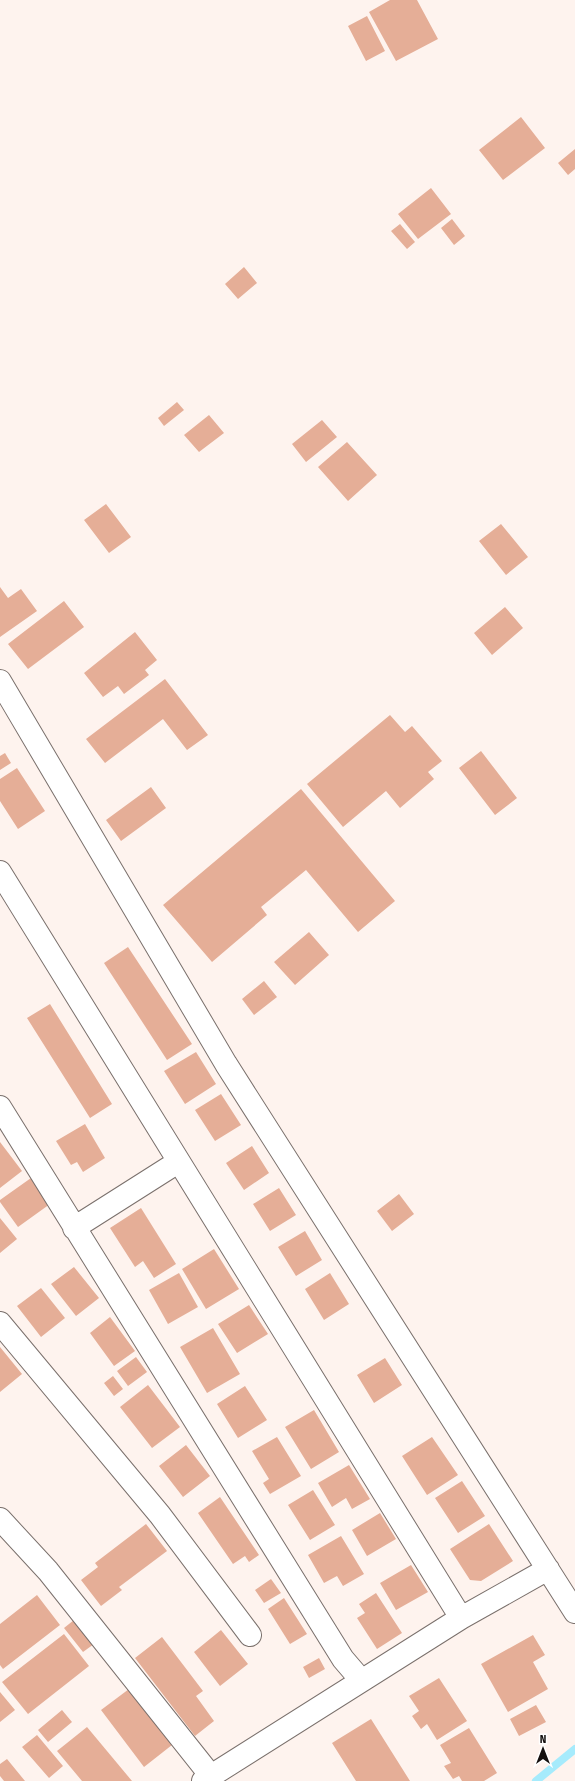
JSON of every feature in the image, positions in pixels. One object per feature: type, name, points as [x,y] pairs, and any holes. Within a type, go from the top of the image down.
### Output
[{"type":"street","points":[[0,681],[226,1064],[575,1612]]},
{"type":"street","points":[[0,872],[461,1618]]},
{"type":"street","points":[[0,1107],[343,1659],[361,1680]]},
{"type":"street","points":[[74,1228],[178,1162]]},
{"type":"street","points":[[0,1323],[160,1515],[250,1635]]},
{"type":"street","points":[[0,1519],[48,1570],[207,1779],[461,1618],[548,1569]]},
{"type":"building","points":[[390,0],[417,0],[438,39],[396,61],[369,12]]},
{"type":"building","points":[[367,16],[385,51],[366,61],[348,26]]},
{"type":"building","points":[[521,117],[545,148],[503,180],[479,150]]},
{"type":"building","points":[[575,149],[575,169],[568,175],[558,163]]},
{"type":"building","points":[[431,188],[451,214],[418,239],[398,214]]},
{"type":"building","points":[[452,219],[465,236],[454,245],[441,228]]},
{"type":"building","points":[[400,224],[415,242],[407,249],[391,231]]},
{"type":"building","points":[[244,267],[257,283],[238,299],[225,284]]},
{"type":"building","points":[[177,402],[184,410],[164,426],[158,418]]},
{"type":"building","points":[[209,415],[224,433],[199,452],[184,435]]},
{"type":"building","points":[[322,420],[337,437],[306,462],[292,444]]},
{"type":"building","points":[[347,442],[377,475],[348,501],[318,467]]},
{"type":"building","points":[[106,504],[131,537],[109,553],[84,520]]},
{"type":"building","points":[[501,524],[528,557],[506,575],[479,541]]},
{"type":"building","points":[[0,587],[8,598],[21,589],[37,611],[0,637]]},
{"type":"building","points":[[64,601],[84,627],[28,669],[8,644]]},
{"type":"building","points":[[505,607],[523,628],[492,655],[474,633]]},
{"type":"building","points":[[135,632],[157,660],[145,670],[149,675],[124,694],[118,686],[103,697],[84,673]]},
{"type":"building","points":[[165,679],[208,735],[187,750],[163,719],[105,763],[86,739]]},
{"type":"building","points":[[390,715],[405,732],[412,726],[442,761],[428,772],[434,779],[400,808],[386,791],[343,827],[307,784]]},
{"type":"building","points":[[481,751],[517,798],[495,815],[459,768]]},
{"type":"building","points":[[5,753],[11,763],[0,770],[0,756]]},
{"type":"building","points":[[17,768],[45,811],[18,829],[0,801],[0,779]]},
{"type":"building","points":[[151,787],[166,808],[121,841],[106,820]]},
{"type":"building","points":[[301,789],[395,901],[358,932],[306,870],[261,907],[267,915],[212,962],[163,905]]},
{"type":"building","points":[[309,932],[329,955],[295,985],[274,962]]},
{"type":"building","points":[[128,947],[192,1044],[167,1060],[104,963]]},
{"type":"building","points":[[264,981],[277,997],[254,1015],[242,999]]},
{"type":"building","points":[[50,1004],[112,1104],[90,1118],[27,1018]]},
{"type":"building","points":[[196,1052],[216,1084],[185,1104],[164,1071]]},
{"type":"building","points":[[221,1094],[241,1125],[215,1141],[195,1110]]},
{"type":"building","points":[[85,1124],[105,1158],[83,1172],[77,1162],[71,1165],[56,1141]]},
{"type":"building","points":[[0,1142],[22,1171],[0,1188]]},
{"type":"building","points":[[252,1146],[269,1173],[244,1190],[226,1163]]},
{"type":"building","points":[[31,1178],[50,1204],[18,1227],[0,1200]]},
{"type":"building","points":[[279,1188],[296,1215],[270,1231],[253,1204]]},
{"type":"building","points":[[399,1194],[414,1214],[392,1231],[377,1211]]},
{"type":"building","points":[[141,1208],[176,1264],[154,1278],[143,1261],[135,1267],[110,1228]]},
{"type":"building","points":[[0,1218],[17,1239],[0,1253]]},
{"type":"building","points":[[305,1231],[322,1260],[296,1276],[278,1247]]},
{"type":"building","points":[[214,1249],[239,1289],[206,1309],[182,1269]]},
{"type":"building","points":[[74,1267],[99,1298],[76,1316],[51,1284]]},
{"type":"building","points":[[179,1273],[198,1307],[168,1324],[149,1290]]},
{"type":"building","points":[[330,1273],[349,1304],[324,1320],[305,1289]]},
{"type":"building","points":[[41,1288],[65,1318],[41,1337],[17,1306]]},
{"type":"building","points":[[249,1305],[268,1334],[237,1353],[218,1324]]},
{"type":"building","points":[[110,1317],[135,1351],[114,1366],[90,1333]]},
{"type":"building","points":[[213,1328],[240,1374],[207,1393],[180,1347]]},
{"type":"building","points":[[0,1347],[22,1374],[0,1392]]},
{"type":"building","points":[[136,1357],[147,1372],[128,1386],[117,1371]]},
{"type":"building","points":[[385,1358],[402,1385],[374,1403],[357,1375]]},
{"type":"building","points":[[113,1376],[123,1389],[114,1396],[104,1383]]},
{"type":"building","points":[[148,1385],[180,1427],[152,1448],[120,1407]]},
{"type":"building","points":[[245,1386],[267,1420],[238,1438],[217,1404]]},
{"type":"building","points":[[314,1410],[339,1452],[311,1469],[285,1427]]},
{"type":"building","points":[[277,1437],[301,1476],[270,1494],[263,1483],[269,1479],[252,1451]]},
{"type":"building","points":[[432,1437],[458,1475],[427,1495],[402,1456]]},
{"type":"building","points":[[186,1445],[210,1476],[183,1497],[159,1466]]},
{"type":"building","points":[[349,1465],[370,1499],[352,1509],[346,1498],[332,1507],[318,1483]]},
{"type":"building","points":[[462,1481],[485,1516],[458,1533],[435,1498]]},
{"type":"building","points":[[313,1490],[335,1525],[310,1540],[288,1505]]},
{"type":"building","points":[[220,1497],[259,1555],[249,1562],[245,1556],[233,1564],[198,1513]]},
{"type":"building","points":[[380,1513],[396,1539],[367,1556],[352,1530]]},
{"type":"building","points":[[146,1524],[167,1551],[119,1587],[122,1590],[101,1606],[81,1580],[98,1567],[95,1563]]},
{"type":"building","points":[[489,1524],[513,1561],[481,1581],[470,1580],[450,1549]]},
{"type":"building","points":[[341,1536],[364,1574],[343,1586],[337,1576],[324,1583],[308,1555]]},
{"type":"building","points":[[411,1565],[428,1592],[396,1610],[380,1583]]},
{"type":"building","points":[[271,1579],[281,1593],[264,1603],[255,1590]]},
{"type":"building","points":[[376,1593],[402,1633],[377,1649],[357,1618],[365,1613],[359,1604]]},
{"type":"building","points":[[37,1595],[60,1625],[3,1669],[0,1665],[0,1624]]},
{"type":"building","points":[[284,1598],[307,1634],[290,1644],[268,1609]]},
{"type":"building","points":[[74,1620],[94,1644],[83,1652],[64,1628]]},
{"type":"building","points":[[221,1630],[248,1664],[220,1686],[194,1652]]},
{"type":"building","points":[[64,1634],[89,1666],[28,1714],[2,1682]]},
{"type":"building","points":[[533,1635],[545,1655],[533,1662],[548,1689],[508,1712],[481,1664]]},
{"type":"building","points":[[162,1637],[203,1691],[196,1696],[214,1721],[195,1736],[135,1658]]},
{"type":"building","points":[[319,1658],[325,1669],[309,1678],[303,1667]]},
{"type":"building","points":[[439,1678],[467,1721],[437,1740],[427,1724],[421,1729],[412,1716],[419,1711],[409,1696]]},
{"type":"building","points":[[129,1689],[172,1745],[144,1767],[101,1710]]},
{"type":"building","points":[[0,1692],[15,1710],[0,1722]]},
{"type":"building","points":[[536,1705],[546,1722],[519,1736],[510,1719]]},
{"type":"building","points":[[62,1710],[72,1722],[48,1742],[38,1730]]},
{"type":"building","points":[[371,1719],[410,1781],[356,1781],[332,1743]]},
{"type":"building","points":[[87,1727],[132,1781],[82,1781],[57,1751]]},
{"type":"building","points":[[469,1728],[497,1773],[484,1781],[462,1781],[459,1776],[453,1779],[444,1766],[451,1763],[440,1745]]},
{"type":"building","points":[[37,1735],[63,1766],[49,1778],[22,1747]]},
{"type":"building","points":[[7,1759],[25,1781],[4,1781],[0,1776],[0,1764]]},
{"type":"waterway","points":[[536,1781],[575,1749]]}]
